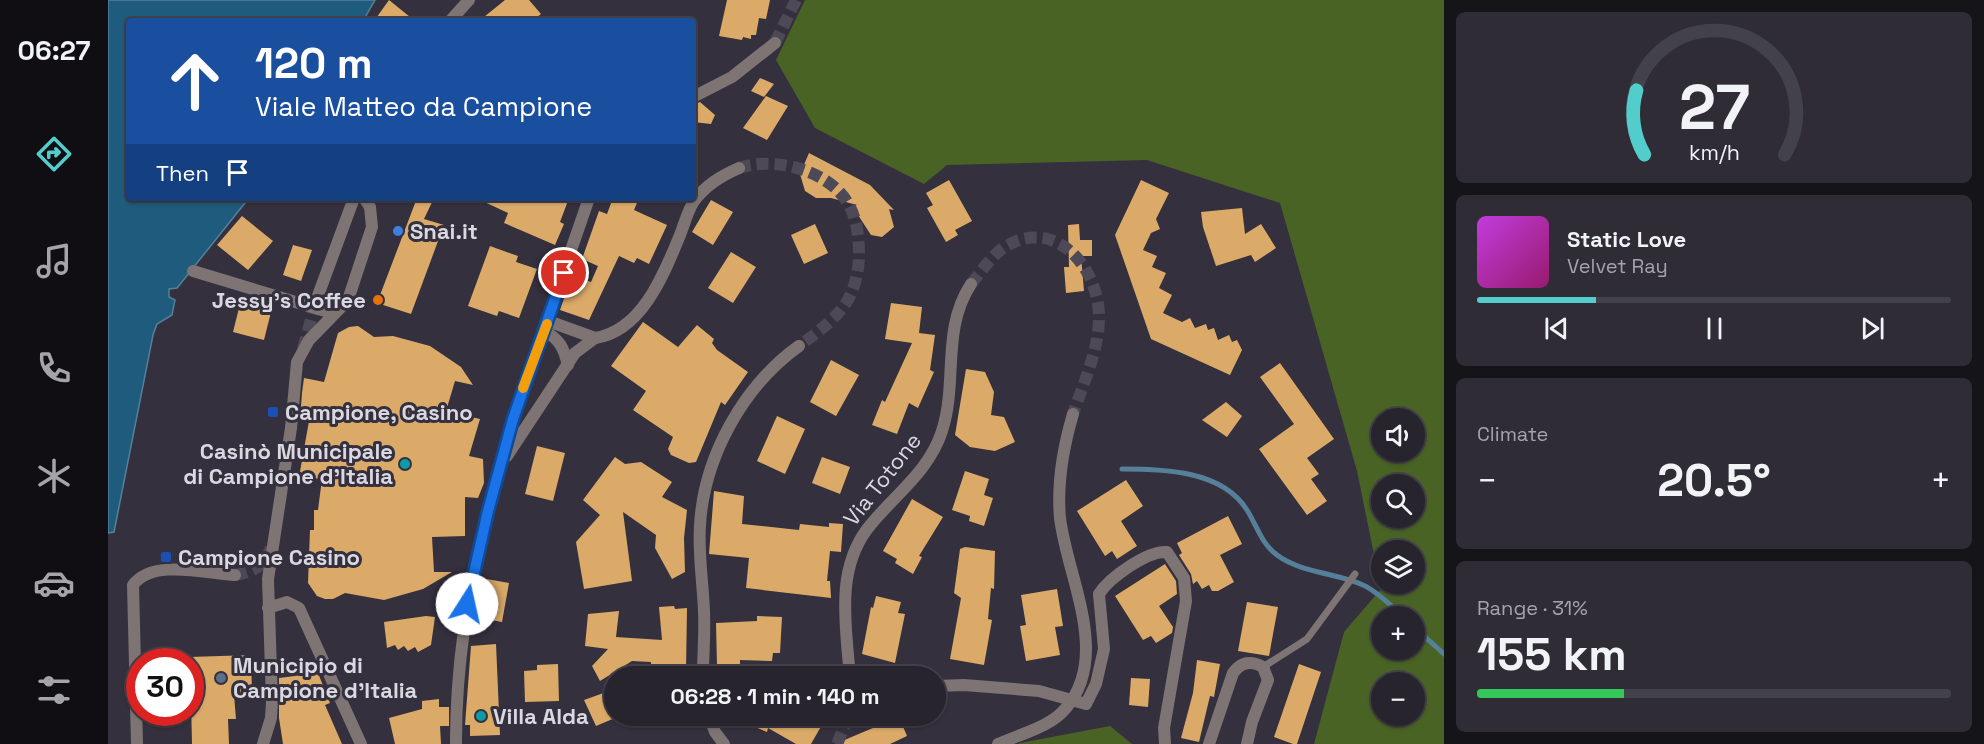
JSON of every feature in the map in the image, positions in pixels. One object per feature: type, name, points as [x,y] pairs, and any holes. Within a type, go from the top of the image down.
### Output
[{"type":"street","points":[[453,18],[469,0]]},
{"type":"street","points":[[696,95],[732,77],[775,43]]},
{"type":"street","points":[[696,200],[715,179],[739,168]]},
{"type":"street","points":[[316,301],[353,201]]},
{"type":"street","points":[[263,744],[271,718],[272,702],[268,579],[291,428],[297,362],[309,340],[332,313],[348,300],[372,227],[369,207],[366,201]]},
{"type":"street","points":[[456,744],[456,692],[474,565],[521,393],[588,201]]},
{"type":"street","points":[[501,464],[576,353],[595,338],[627,327],[647,302],[677,243],[695,201]]},
{"type":"street","points":[[193,271],[332,313]]},
{"type":"street","name":"Via Totone","points":[[849,666],[845,604],[850,566],[867,529],[908,485],[936,449],[949,398],[951,337],[956,312],[971,284]]},
{"type":"street","points":[[546,326],[595,338]]},
{"type":"street","points":[[546,326],[561,344],[568,365]]},
{"type":"street","points":[[703,666],[704,612],[700,525],[705,491],[713,462],[724,436],[749,396],[775,364],[799,346]]},
{"type":"street","points":[[998,744],[1054,719],[1072,701],[1084,668],[1086,648],[1084,626],[1064,545],[1060,515],[1064,450],[1073,414]]},
{"type":"street","points":[[946,686],[1039,691],[1086,704],[1096,684],[1104,649],[1099,594],[1104,585],[1116,575],[1154,553],[1167,552],[1184,578],[1186,601],[1164,728],[1165,744]]},
{"type":"street","points":[[136,744],[133,585],[146,574],[161,571],[192,570],[208,574],[235,575]]},
{"type":"street","points":[[268,608],[287,602],[299,608],[361,744]]},
{"type":"street","points":[[1209,744],[1233,673],[1242,664],[1249,663],[1263,667],[1268,680],[1267,688],[1252,722],[1247,744]]},
{"type":"street","points":[[713,726],[724,744]]},
{"type":"lane","points":[[1263,667],[1307,639],[1355,574]]},
{"type":"green space","points":[[805,0],[1444,0],[1444,744],[1314,744],[1344,632],[1377,594],[1425,594],[1425,540],[1371,540],[1357,471],[1280,203],[1147,160],[947,165],[924,184],[815,128],[776,60]]},
{"type":"green space","points":[[1110,726],[1132,744],[1018,744],[1020,743]]},
{"type":"water","points":[[108,0],[375,0],[365,18],[126,18],[126,201],[247,201],[177,288],[169,289],[169,297],[175,300],[172,315],[157,324],[153,335],[114,532],[108,533]]},
{"type":"building","points":[[389,0],[411,18],[376,18]]},
{"type":"building","points":[[505,0],[529,0],[541,14],[536,18],[483,18]]},
{"type":"building","points":[[727,0],[770,0],[766,19],[759,18],[756,35],[751,35],[751,39],[743,37],[742,40],[719,36]]},
{"type":"building","points":[[760,78],[774,84],[764,97],[751,91]]},
{"type":"building","points":[[766,96],[788,106],[767,140],[743,128]]},
{"type":"building","points":[[700,102],[715,115],[711,124],[696,122],[696,104]]},
{"type":"building","points":[[809,153],[870,185],[894,210],[889,209],[894,227],[882,237],[871,235],[858,215],[849,208],[857,205],[831,198],[816,198],[805,191],[800,174]]},
{"type":"building","points":[[949,180],[972,221],[955,230],[958,235],[946,242],[927,208],[933,205],[926,193]]},
{"type":"building","points":[[1141,180],[1169,193],[1156,219],[1160,229],[1151,233],[1143,250],[1157,256],[1152,267],[1166,273],[1159,288],[1172,295],[1163,313],[1182,322],[1190,318],[1195,328],[1206,324],[1208,330],[1214,328],[1218,340],[1229,335],[1232,342],[1237,340],[1242,350],[1230,375],[1151,339],[1115,235]]},
{"type":"building","points":[[711,200],[733,212],[713,245],[692,232]]},
{"type":"building","points":[[416,201],[433,201],[424,219],[444,225],[411,314],[377,303]]},
{"type":"building","points":[[482,201],[568,201],[560,222],[564,224],[555,245],[504,223],[508,213]]},
{"type":"building","points":[[612,201],[638,201],[634,210],[667,225],[649,264],[637,258],[634,263],[619,256],[589,320],[560,310],[572,275],[591,282],[598,266],[582,259],[599,211],[607,214]]},
{"type":"building","points":[[1242,208],[1245,234],[1261,224],[1276,248],[1255,262],[1251,255],[1216,266],[1203,227],[1201,212]]},
{"type":"building","points":[[242,216],[273,241],[248,270],[217,245]]},
{"type":"building","points":[[815,224],[828,253],[804,264],[791,235]]},
{"type":"building","points":[[1079,224],[1080,240],[1092,240],[1092,256],[1081,256],[1084,291],[1066,293],[1064,267],[1069,267],[1068,225]]},
{"type":"building","points":[[293,245],[312,250],[301,281],[283,275]]},
{"type":"building","points":[[490,246],[518,256],[516,262],[537,269],[519,318],[499,311],[497,316],[468,306]]},
{"type":"building","points":[[731,252],[756,267],[733,303],[708,288]]},
{"type":"building","points":[[241,300],[272,308],[264,340],[233,332]]},
{"type":"building","points":[[891,303],[922,307],[919,333],[935,335],[930,370],[934,372],[918,408],[909,403],[897,434],[872,425],[882,400],[885,402],[912,343],[885,339]]},
{"type":"building","points":[[643,322],[678,347],[697,325],[714,339],[712,343],[717,350],[748,372],[725,405],[721,402],[696,462],[689,463],[671,455],[668,449],[673,437],[633,410],[646,391],[611,366]]},
{"type":"building","name":"Casinò Municipale di Campione d'Italia","points":[[358,326],[374,337],[393,336],[430,346],[461,367],[473,385],[455,381],[446,411],[480,419],[469,456],[483,459],[484,483],[478,498],[465,497],[465,536],[432,537],[434,572],[452,572],[423,589],[384,600],[345,593],[333,599],[325,599],[317,596],[308,583],[310,530],[314,530],[314,510],[318,510],[322,479],[299,477],[309,421],[300,420],[304,378],[324,382],[338,333],[349,327]]},
{"type":"building","points":[[831,360],[859,375],[836,416],[810,402]]},
{"type":"building","points":[[1280,363],[1334,439],[1307,458],[1319,474],[1311,479],[1327,501],[1307,515],[1259,449],[1294,424],[1260,377]]},
{"type":"building","points":[[966,369],[985,372],[994,392],[991,415],[1004,417],[1015,442],[995,451],[970,447],[955,435]]},
{"type":"building","points":[[1226,402],[1242,416],[1227,437],[1202,420]]},
{"type":"building","points":[[777,416],[805,429],[785,474],[757,461]]},
{"type":"building","points":[[537,446],[565,453],[553,501],[525,494]]},
{"type":"building","points":[[615,457],[625,464],[641,462],[672,482],[662,497],[687,510],[684,538],[685,572],[672,579],[655,548],[656,535],[623,512],[632,581],[584,589],[576,542],[600,515],[583,500]]},
{"type":"building","points":[[822,457],[850,467],[840,494],[812,483]]},
{"type":"building","points":[[965,471],[989,479],[984,495],[993,498],[984,526],[969,521],[970,516],[952,510]]},
{"type":"building","points":[[1126,480],[1143,506],[1121,521],[1137,546],[1117,559],[1112,551],[1105,556],[1077,511]]},
{"type":"building","points":[[714,491],[744,496],[742,524],[799,530],[800,524],[829,527],[829,523],[843,524],[841,552],[830,551],[827,581],[830,581],[831,598],[746,588],[749,558],[709,554]]},
{"type":"building","points":[[912,499],[943,517],[919,556],[922,557],[913,574],[895,563],[897,559],[883,551]]},
{"type":"building","points":[[1228,516],[1242,544],[1220,555],[1234,582],[1218,591],[1212,591],[1209,585],[1202,589],[1197,581],[1193,584],[1191,574],[1179,555],[1182,553],[1177,543]]},
{"type":"building","points":[[965,547],[995,551],[994,589],[991,588],[988,619],[992,620],[984,665],[950,659],[961,598],[954,593],[960,549]]},
{"type":"building","points":[[1165,564],[1176,581],[1177,594],[1159,606],[1173,627],[1172,633],[1156,643],[1151,636],[1143,640],[1115,596]]},
{"type":"building","points":[[481,578],[509,583],[502,622],[474,617]]},
{"type":"building","points":[[1057,589],[1063,626],[1055,627],[1060,655],[1026,661],[1020,626],[1026,625],[1021,595]]},
{"type":"building","points":[[876,596],[901,602],[898,613],[905,614],[895,663],[862,654],[871,607],[873,608]]},
{"type":"building","points":[[1247,602],[1278,607],[1269,656],[1238,651]]},
{"type":"building","points":[[659,607],[687,608],[686,666],[651,666],[651,662],[632,661],[624,666],[604,666],[604,678],[600,681],[592,666],[608,649],[585,646],[588,614],[619,611],[616,637],[662,640]]},
{"type":"building","points":[[426,616],[435,617],[431,645],[418,652],[415,647],[408,651],[404,646],[398,650],[395,645],[387,648],[384,622]]},
{"type":"building","points":[[757,616],[782,617],[780,653],[773,653],[772,661],[740,660],[740,665],[717,666],[716,623],[757,621]]},
{"type":"building","points":[[496,644],[500,735],[470,736],[470,725],[465,725],[471,646]]},
{"type":"building","points":[[251,655],[252,694],[234,695],[236,719],[228,719],[229,744],[192,744],[192,726],[204,726],[204,657]]},
{"type":"building","points":[[1197,660],[1220,664],[1214,697],[1210,696],[1199,742],[1181,738],[1193,693]]},
{"type":"building","points":[[558,664],[559,701],[525,702],[524,671],[537,670],[537,665]]},
{"type":"building","points":[[1299,664],[1321,672],[1297,744],[1293,744],[1274,737]]},
{"type":"building","points":[[318,673],[330,703],[325,705],[342,744],[283,744],[279,718],[279,678]]},
{"type":"building","points":[[1131,678],[1150,679],[1148,707],[1129,705]]},
{"type":"building","points":[[604,693],[604,723],[596,726],[584,700]]},
{"type":"building","points":[[439,699],[439,707],[449,707],[449,726],[440,726],[441,744],[395,744],[389,718],[422,709],[422,701]]},
{"type":"building","points":[[753,726],[821,726],[811,744],[796,744],[768,728],[767,732]]},
{"type":"building","points":[[878,726],[903,726],[907,736],[890,744],[835,744]]},
{"type":"waterway","points":[[1122,469],[1173,471],[1207,479],[1223,487],[1247,510],[1263,540],[1277,555],[1297,566],[1363,585],[1392,606]]},
{"type":"waterway","points":[[1425,637],[1444,654]]},
{"type":"tunnel","points":[[775,43],[796,0]]},
{"type":"tunnel","points":[[739,168],[753,165],[784,165],[815,175],[840,193],[854,217],[859,254],[852,292],[836,315],[799,346]]},
{"type":"tunnel","points":[[971,284],[997,253],[1008,245],[1027,238],[1044,238],[1059,244],[1073,254],[1084,267],[1092,283],[1099,318],[1090,367],[1073,414]]},
{"type":"tunnel","points":[[303,349],[316,301]]},
{"type":"tunnel","points":[[235,575],[258,567],[266,559],[271,547]]},
{"type":"tunnel","points":[[837,744],[845,726]]},
{"type":"slow traffic","points":[[523,388],[547,324]]},
{"type":"place","name":"Snai.it","points":[[398,231]]},
{"type":"place","name":"Jessy's Coffee","points":[[378,300]]},
{"type":"place","name":"Campione, Casino","points":[[273,412]]},
{"type":"place","name":"Casinò Municipale di Campione d'Italia","points":[[405,464]]},
{"type":"place","name":"Campione Casino","points":[[166,557]]},
{"type":"place","name":"Municipio di Campione d'Italia","points":[[221,678]]},
{"type":"place","name":"Villa Alda","points":[[481,716]]},
{"type":"route","points":[[467,604],[474,565],[513,419],[564,273]]}]
